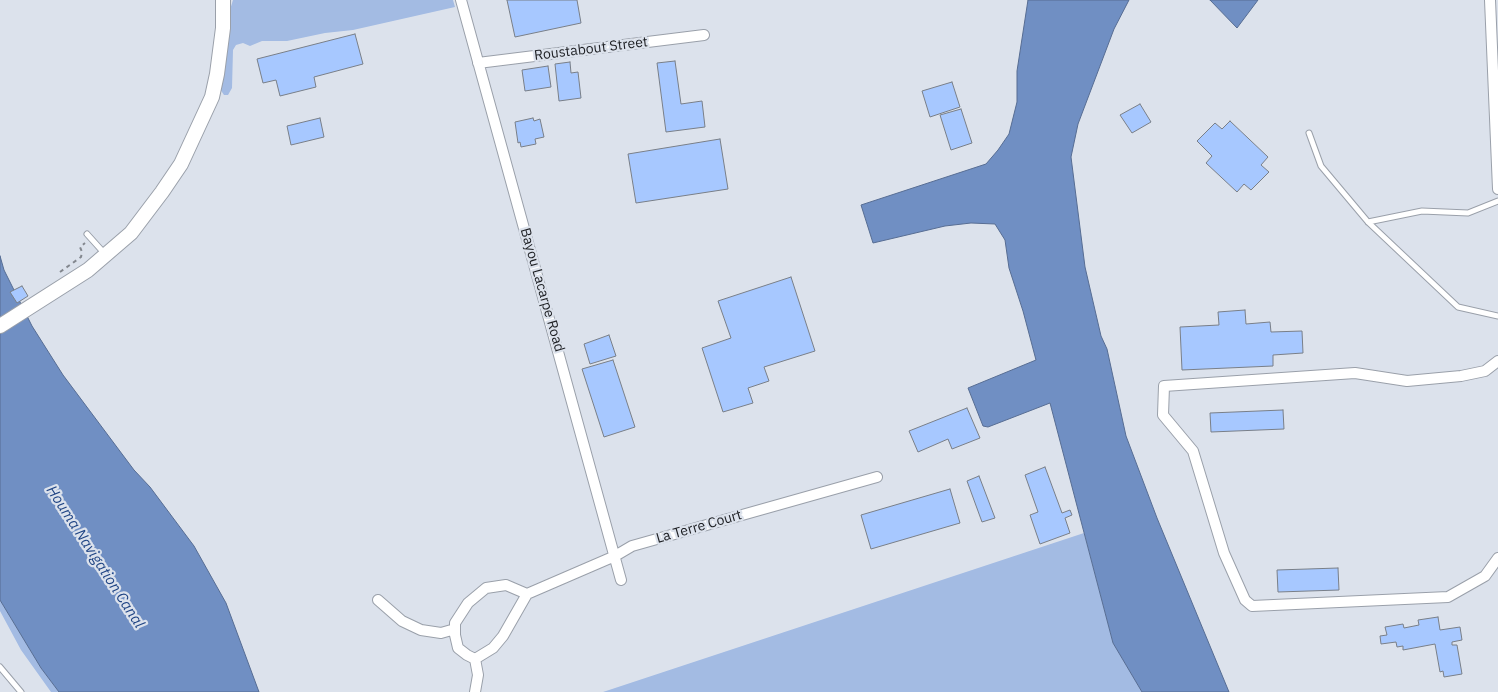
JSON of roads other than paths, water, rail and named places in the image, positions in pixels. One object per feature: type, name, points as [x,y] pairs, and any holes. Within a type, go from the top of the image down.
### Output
[{"type":"main road","points":[[0,326],[88,270],[131,233],[162,192],[181,164],[212,97],[223,28],[223,0]]},
{"type":"street","name":"Bayou Lacarpe Road","points":[[461,0],[621,580]]},
{"type":"street","points":[[1490,0],[1498,190]]},
{"type":"street","name":"Roustabout Street","points":[[478,63],[704,36]]},
{"type":"street","points":[[1498,360],[1485,371],[1461,376],[1407,381],[1354,373],[1164,386],[1163,415],[1193,451],[1224,553],[1245,600],[1252,606],[1448,597],[1485,576],[1498,558]]},
{"type":"street","name":"La Terre Court","points":[[527,594],[615,556],[632,546],[877,477]]},
{"type":"street","points":[[475,659],[493,648],[503,636],[527,594],[506,585],[486,588],[468,603],[455,623],[458,648],[475,659],[478,674],[475,692]]},
{"type":"street","points":[[378,600],[402,621],[421,630],[441,633],[455,630]]},
{"type":"lane","points":[[1310,133],[1321,166],[1368,222],[1458,307],[1498,316]]},
{"type":"lane","points":[[1368,222],[1422,211],[1468,213],[1498,201]]},
{"type":"lane","points":[[88,234],[105,255]]},
{"type":"lane","points":[[0,667],[21,692]]},
{"type":"water","points":[[1028,0],[1129,0],[1114,29],[1078,124],[1071,157],[1085,267],[1101,336],[1107,349],[1126,436],[1157,518],[1229,692],[1142,692],[1113,643],[1050,403],[988,427],[983,426],[968,388],[1036,360],[1009,268],[1005,240],[995,224],[971,223],[945,226],[873,243],[861,205],[986,164],[998,150],[1009,134],[1017,102],[1017,71]]},
{"type":"water","points":[[1210,0],[1258,0],[1237,28]]},
{"type":"water","name":"Houma Navigation Canal","points":[[0,256],[4,270],[32,326],[63,375],[194,546],[226,603],[259,692],[59,692],[41,668],[0,600]]}]
